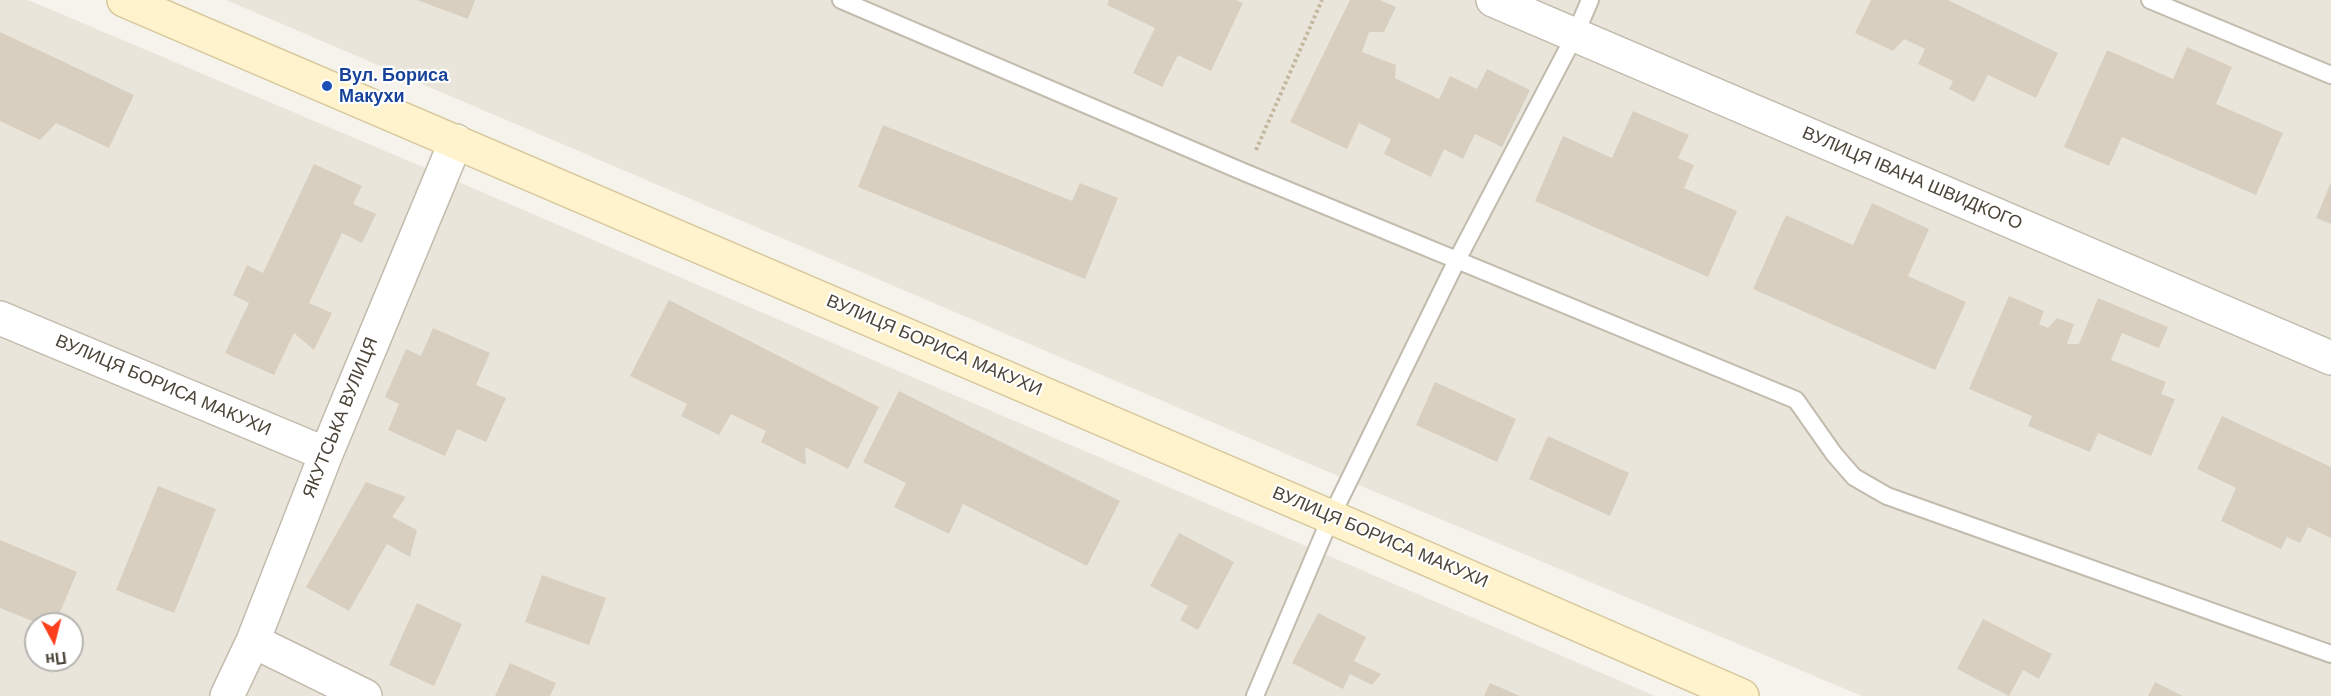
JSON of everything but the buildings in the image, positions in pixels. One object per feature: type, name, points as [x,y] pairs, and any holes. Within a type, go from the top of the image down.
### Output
[{"type":"main road","name":"ВУЛИЦЯ БОРИСА МАКУХИ","points":[[124,0],[1331,517],[1742,696]]},
{"type":"street","name":"ВУЛИЦЯ ІВАНА ШВИДКОГО","points":[[1493,0],[2331,358]]},
{"type":"street","name":"ЯКУТСЬКА ВУЛИЦЯ","points":[[227,696],[253,641],[326,454],[456,141]]},
{"type":"street","name":"ВУЛИЦЯ БОРИСА МАКУХИ","points":[[0,318],[326,454]]},
{"type":"street","points":[[253,641],[365,696]]},
{"type":"lane","points":[[841,0],[1246,173],[1796,400],[1834,454],[1854,477],[1887,496],[2331,654]]},
{"type":"lane","points":[[1255,696],[1331,517],[1457,260],[1575,35],[1590,0]]},
{"type":"lane","points":[[2150,0],[2331,75]]},
{"type":"path","points":[[1246,173],[1322,0]]},
{"type":"shaded area","points":[[0,0],[28,0],[442,175],[1655,696],[0,696]]},
{"type":"shaded area","points":[[226,0],[2331,0],[2331,696],[1862,696],[1340,477]]},
{"type":"place","name":"Вул. Бориса Макухи","points":[[327,86]]}]
